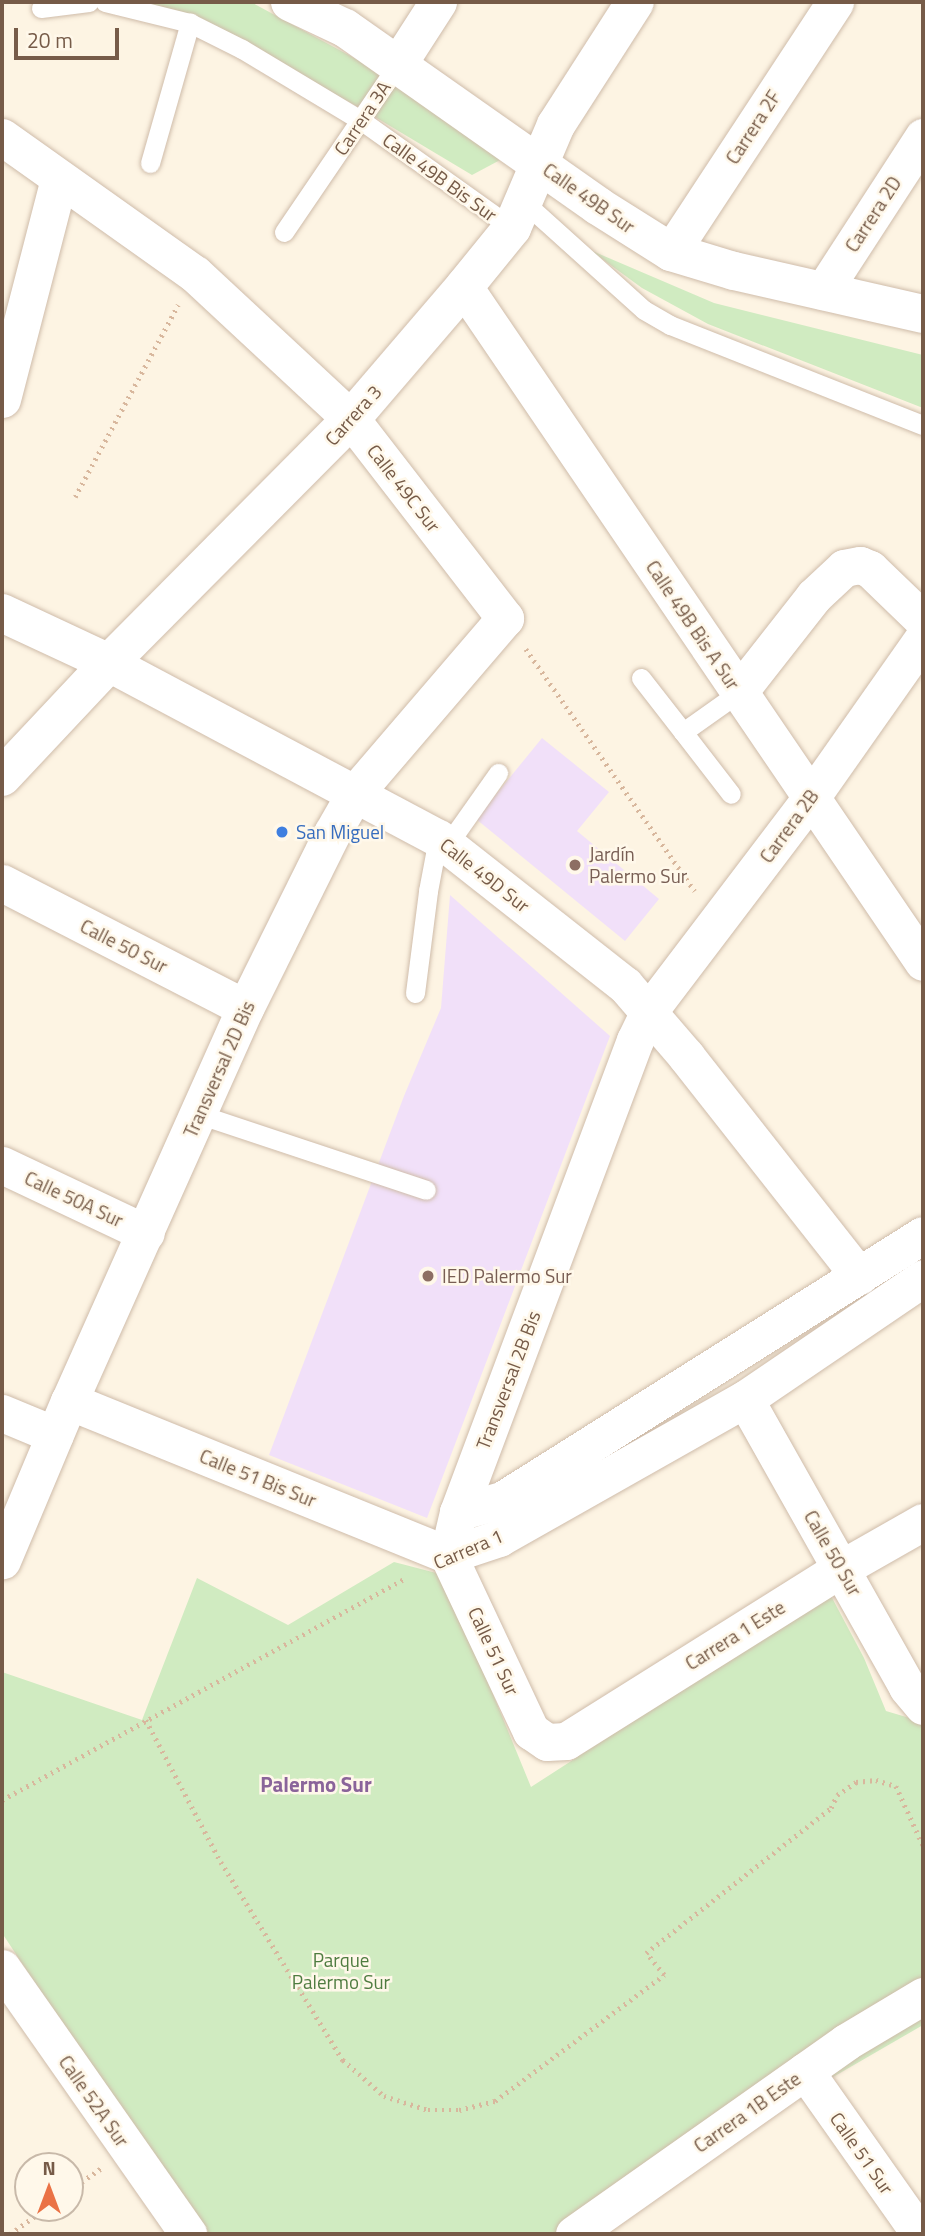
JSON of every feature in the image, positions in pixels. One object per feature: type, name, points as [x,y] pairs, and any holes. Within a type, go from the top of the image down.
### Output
[{"type":"street","name":"Calle 49B Sur","points":[[290,2],[345,28],[607,212],[671,252],[724,268],[923,314]]},
{"type":"street","name":"Carrera 3A","points":[[398,64],[438,2]]},
{"type":"street","name":"Carrera 3","points":[[2,778],[109,663],[351,419],[464,286],[518,215],[538,162],[570,99],[635,2]]},
{"type":"street","name":"Carrera 2F","points":[[671,252],[835,2]]},
{"type":"street","name":"Calle 49C Sur","points":[[2,137],[195,274],[351,419],[505,618]]},
{"type":"street","name":"Carrera 2D","points":[[823,291],[923,137]]},
{"type":"street","points":[[2,399],[59,178]]},
{"type":"street","name":"Calle 49B Bis A Sur","points":[[464,286],[923,962]]},
{"type":"street","points":[[738,693],[814,596],[844,568],[860,565],[870,569],[923,620]]},
{"type":"street","name":"Calle 49D Sur","points":[[2,613],[109,663],[443,841],[625,985],[649,1011],[859,1276]]},
{"type":"street","name":"Transversal 2D Bis","points":[[5,1547],[245,1008],[316,863],[355,793],[505,618]]},
{"type":"street","name":"Carrera 2B","points":[[649,1011],[810,799],[923,638]]},
{"type":"street","name":"Calle 50 Sur","points":[[2,883],[245,1008]]},
{"type":"street","name":"Transversal 2B Bis","points":[[448,1555],[457,1512],[635,1040],[649,1011]]},
{"type":"street","name":"Calle 50A Sur","points":[[2,1165],[146,1233]]},
{"type":"street","name":"Carrera 1","points":[[457,1512],[502,1500],[923,1236]]},
{"type":"street","name":"Carrera 1","points":[[448,1555],[499,1538],[745,1399],[923,1278]]},
{"type":"street","name":"Calle 50 Sur","points":[[745,1399],[915,1696]]},
{"type":"street","name":"Calle 51 Bis Sur","points":[[69,1401],[448,1555]]},
{"type":"street","points":[[2,1413],[55,1435]]},
{"type":"street","name":"Carrera 1 Este","points":[[547,1742],[566,1741],[842,1568],[923,1522]]},
{"type":"street","name":"Calle 51 Sur","points":[[448,1555],[531,1731],[547,1742]]},
{"type":"street","points":[[915,1696],[923,1736]]},
{"type":"street","name":"Calle 52A Sur","points":[[2,1968],[179,2221]]},
{"type":"street","name":"Carrera 1B Este","points":[[574,2234],[805,2071],[923,1996]]},
{"type":"street","name":"Calle 51 Sur","points":[[805,2071],[920,2234]]},
{"type":"street","points":[[179,2221],[205,2234]]},
{"type":"lane","points":[[41,9],[89,2]]},
{"type":"lane","name":"Calle 49B Bis Sur","points":[[105,2],[190,23],[242,49],[518,215]]},
{"type":"lane","points":[[150,163],[190,23]]},
{"type":"lane","name":"Carrera 3A","points":[[284,232],[362,121],[398,64]]},
{"type":"lane","points":[[518,215],[653,315],[923,425]]},
{"type":"lane","points":[[641,678],[731,794]]},
{"type":"lane","points":[[683,732],[738,693]]},
{"type":"lane","points":[[415,993],[428,891],[443,841],[498,773]]},
{"type":"lane","points":[[198,1114],[426,1190]]},
{"type":"path","points":[[75,497],[195,274]]},
{"type":"path","points":[[505,618],[718,923]]},
{"type":"path","name":"Carrera 1","points":[[2,1800],[448,1555]]},
{"type":"path","points":[[146,1720],[222,1862],[343,2060],[384,2096],[428,2110],[459,2110],[495,2101],[664,1975],[646,1953],[831,1808],[837,1795],[856,1782],[876,1780],[896,1786],[923,1845]]},
{"type":"path","points":[[10,2234],[27,2222]]},
{"type":"shaded area","name":"Jardín Palermo Sur","points":[[542,738],[609,792],[577,831],[659,899],[625,941],[476,819]]},
{"type":"shaded area","name":"IED Palermo Sur","points":[[450,895],[610,1036],[427,1518],[269,1455],[404,1096],[441,1008]]},
{"type":"green space","points":[[133,2],[251,2],[356,59],[502,159],[472,175],[360,108],[228,37]]},
{"type":"green space","points":[[590,250],[714,303],[923,355],[923,408],[708,324],[642,288]]},
{"type":"green space","name":"Parque Palermo Sur","points":[[394,1562],[444,1575],[531,1787],[830,1594],[864,1658],[886,1711],[923,1722],[923,2025],[802,2095],[604,2234],[201,2234],[2,1933],[2,1672],[142,1720],[197,1578],[288,1625]]},
{"type":"place","name":"San Miguel","points":[[282,832]]},
{"type":"place","name":"Jardín Palermo Sur","points":[[575,865]]},
{"type":"place","name":"IED Palermo Sur","points":[[428,1276]]},
{"type":"district","name":"Palermo Sur","points":[[316,1784]]}]
